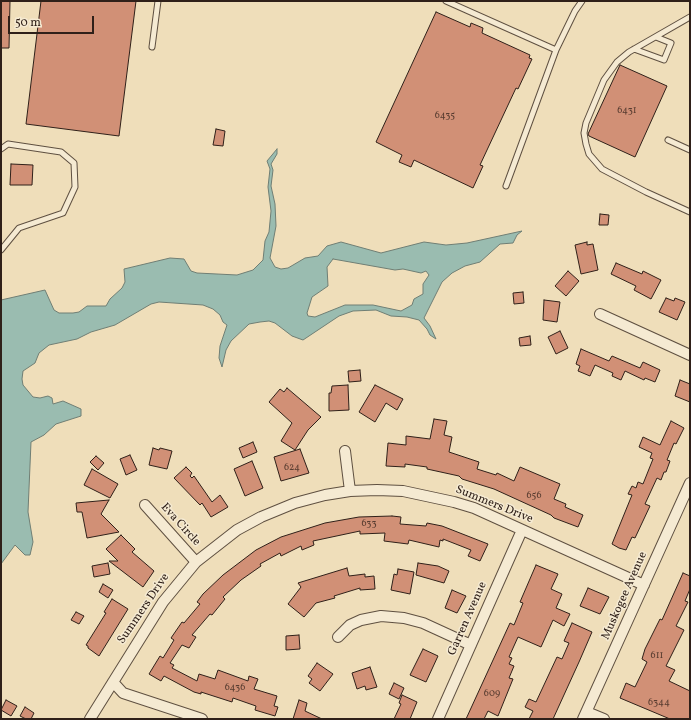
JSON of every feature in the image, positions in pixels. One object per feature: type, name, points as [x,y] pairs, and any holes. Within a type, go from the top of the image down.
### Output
[{"type":"street","points":[[600,314],[690,355]]},
{"type":"street","points":[[344,451],[350,491]]},
{"type":"street","name":"Muskogee Avenue","points":[[585,715],[690,483]]},
{"type":"street","name":"Summers Drive","points":[[90,719],[162,602],[196,562],[231,534],[261,517],[295,503],[325,495],[350,491],[390,490],[429,495],[474,508],[644,585]]},
{"type":"street","name":"Eva Circle","points":[[145,505],[196,562]]},
{"type":"street","name":"Garren Avenue","points":[[438,719],[522,530]]},
{"type":"street","points":[[338,637],[350,626],[360,620],[381,616],[404,618],[423,623],[471,645]]},
{"type":"street","points":[[113,682],[123,693],[202,719]]},
{"type":"street","points":[[585,715],[604,719]]},
{"type":"lane","points":[[152,47],[158,1]]},
{"type":"lane","points":[[446,1],[556,50]]},
{"type":"lane","points":[[506,186],[556,50],[575,11],[582,1]]},
{"type":"lane","points":[[690,17],[634,49],[617,62],[604,80],[586,123],[586,144],[590,154],[602,169],[646,192],[690,212]]},
{"type":"lane","points":[[634,49],[664,60],[671,43],[656,37]]},
{"type":"lane","points":[[668,140],[690,150]]},
{"type":"lane","points":[[1,149],[8,144],[61,152],[74,163],[75,187],[63,213],[19,228],[1,250]]},
{"type":"water","points":[[277,149],[277,154],[271,164],[273,170],[271,186],[275,204],[276,226],[270,258],[275,267],[281,269],[288,268],[305,258],[318,256],[327,246],[341,242],[381,253],[424,242],[446,245],[467,243],[522,231],[517,235],[513,243],[500,244],[480,262],[465,266],[452,273],[442,282],[424,318],[430,326],[436,339],[430,335],[419,320],[407,317],[391,316],[376,310],[353,311],[339,316],[303,340],[292,336],[275,323],[269,321],[260,322],[249,324],[231,341],[226,350],[222,367],[219,358],[220,346],[227,325],[223,322],[220,315],[213,309],[203,305],[159,302],[151,304],[115,325],[91,332],[77,339],[49,345],[39,353],[35,363],[23,371],[23,385],[33,397],[40,398],[48,396],[52,398],[53,404],[63,401],[81,409],[81,416],[56,424],[44,435],[31,442],[28,512],[33,542],[30,555],[25,555],[15,545],[1,564],[1,300],[45,290],[54,310],[59,313],[79,312],[87,306],[106,306],[110,299],[122,288],[125,282],[124,269],[170,258],[184,259],[191,271],[197,273],[237,275],[253,270],[263,260],[265,241],[269,232],[271,211],[268,187],[270,169],[267,161]],"holes":[[[333,259],[395,270],[403,269],[421,273],[426,271],[429,275],[423,284],[423,294],[414,299],[412,305],[401,311],[373,305],[345,305],[315,317],[308,316],[307,313],[312,297],[328,286],[327,267]]]},
{"type":"building","points":[[1,1],[10,1],[9,48],[1,48]]},
{"type":"building","points":[[41,1],[136,1],[119,136],[26,124]]},
{"type":"building","points":[[436,12],[470,27],[471,23],[483,28],[482,33],[530,55],[529,58],[532,59],[518,89],[516,88],[480,165],[483,166],[473,188],[414,160],[411,167],[399,162],[402,155],[376,142]]},
{"type":"building","points":[[620,65],[667,86],[635,157],[589,136],[588,134]]},
{"type":"building","points":[[216,129],[225,131],[223,146],[213,145]]},
{"type":"building","points":[[11,164],[33,165],[32,185],[10,185]]},
{"type":"building","points":[[600,214],[609,215],[608,225],[599,225]]},
{"type":"building","points":[[587,242],[587,245],[593,244],[598,270],[581,274],[575,245]]},
{"type":"building","points":[[616,263],[642,274],[643,271],[661,280],[651,299],[634,290],[636,286],[611,274]]},
{"type":"building","points":[[568,271],[579,281],[566,296],[555,286]]},
{"type":"building","points":[[523,292],[524,303],[514,304],[513,293]]},
{"type":"building","points":[[666,298],[674,301],[675,298],[685,302],[677,320],[659,312]]},
{"type":"building","points":[[544,300],[560,302],[557,322],[543,320]]},
{"type":"building","points":[[560,331],[568,348],[556,354],[548,337]]},
{"type":"building","points":[[530,336],[531,345],[520,346],[519,338]]},
{"type":"building","points":[[581,349],[609,361],[612,356],[640,368],[643,362],[660,370],[655,382],[645,378],[644,380],[625,371],[621,380],[612,376],[613,373],[595,365],[590,376],[578,371],[580,366],[576,364]]},
{"type":"building","points":[[360,370],[361,381],[349,382],[348,371]]},
{"type":"building","points":[[680,380],[690,384],[690,402],[675,396]]},
{"type":"building","points":[[348,385],[349,410],[329,411],[329,393],[331,393],[332,386]]},
{"type":"building","points":[[375,385],[403,399],[397,410],[386,403],[375,422],[359,412]]},
{"type":"building","points":[[287,388],[321,417],[308,430],[295,450],[281,441],[292,423],[269,402],[280,389],[284,392]]},
{"type":"building","points":[[434,419],[447,421],[444,435],[452,437],[449,452],[479,462],[477,469],[496,475],[497,473],[514,481],[520,467],[560,484],[554,499],[566,504],[565,507],[583,515],[578,527],[554,518],[551,515],[494,489],[462,479],[459,476],[427,469],[427,467],[405,464],[405,467],[386,466],[388,443],[406,445],[406,436],[430,439]]},
{"type":"building","points":[[671,421],[684,428],[676,444],[674,443],[667,460],[670,461],[666,472],[664,472],[661,480],[657,478],[645,504],[650,506],[635,538],[632,537],[626,550],[619,548],[612,544],[632,495],[628,494],[632,486],[636,488],[638,482],[643,484],[653,459],[650,458],[652,453],[639,447],[643,437],[660,445]]},
{"type":"building","points":[[253,442],[257,452],[243,458],[239,448]]},
{"type":"building","points":[[153,448],[172,451],[167,469],[149,465]]},
{"type":"building","points":[[300,449],[309,473],[281,481],[274,457]]},
{"type":"building","points":[[130,455],[137,470],[126,475],[120,459]]},
{"type":"building","points":[[96,456],[104,463],[98,470],[90,462]]},
{"type":"building","points":[[252,461],[263,488],[245,496],[234,469]]},
{"type":"building","points":[[186,467],[192,473],[190,476],[192,478],[194,476],[212,502],[220,495],[228,507],[211,517],[202,503],[200,505],[174,478]]},
{"type":"building","points":[[92,469],[118,484],[110,498],[84,485]]},
{"type":"building","points":[[109,500],[101,514],[119,532],[87,538],[82,512],[77,512],[76,503]]},
{"type":"building","points":[[359,517],[401,517],[400,524],[426,526],[427,523],[442,526],[488,544],[480,561],[468,556],[471,550],[443,539],[443,541],[440,540],[439,547],[409,540],[408,544],[384,541],[385,533],[360,534],[360,531],[313,541],[314,545],[302,550],[301,546],[281,556],[280,553],[260,564],[261,566],[241,580],[223,597],[225,599],[212,615],[210,614],[192,635],[196,637],[189,648],[182,645],[170,663],[174,665],[172,668],[197,681],[199,674],[215,679],[218,670],[248,681],[249,676],[258,679],[254,689],[277,696],[274,706],[278,707],[275,716],[255,710],[256,706],[233,698],[232,702],[201,692],[201,694],[194,692],[164,676],[161,681],[149,674],[160,656],[163,658],[174,640],[171,638],[182,622],[184,623],[200,604],[197,602],[203,594],[223,575],[256,550],[281,537],[325,523]]},
{"type":"building","points":[[121,535],[135,549],[132,552],[154,571],[143,587],[109,561],[118,561],[106,549]]},
{"type":"building","points":[[108,563],[110,574],[94,577],[92,566]]},
{"type":"building","points":[[418,563],[438,566],[449,571],[444,583],[416,575]]},
{"type":"building","points":[[536,565],[558,574],[551,589],[562,594],[556,608],[570,614],[564,626],[553,620],[541,647],[518,637],[509,657],[512,658],[509,664],[514,666],[509,678],[513,679],[498,716],[488,711],[484,719],[466,719],[510,623],[514,625],[523,603],[520,602]]},
{"type":"building","points":[[347,568],[349,576],[365,574],[365,577],[374,576],[375,589],[360,590],[360,588],[334,596],[335,598],[316,603],[304,617],[288,604],[301,587],[298,583]]},
{"type":"building","points":[[398,569],[414,572],[410,594],[391,590],[394,574],[397,575]]},
{"type":"building","points":[[683,573],[690,576],[690,589],[685,601],[688,602],[676,626],[684,630],[666,666],[675,670],[669,681],[690,691],[690,719],[670,719],[620,698],[626,683],[635,687],[647,662],[642,659],[645,649],[660,619],[662,620]]},
{"type":"building","points":[[103,584],[113,590],[108,598],[99,592]]},
{"type":"building","points":[[588,588],[609,597],[600,614],[580,606]]},
{"type":"building","points":[[452,590],[466,596],[457,613],[445,608]]},
{"type":"building","points":[[112,599],[128,609],[99,656],[86,645],[106,613],[104,612]]},
{"type":"building","points":[[76,612],[84,616],[79,624],[71,620]]},
{"type":"building","points":[[572,623],[592,632],[579,662],[553,719],[529,719],[533,711],[525,707],[529,699],[536,702],[557,657],[562,659],[569,643],[564,641]]},
{"type":"building","points":[[299,635],[300,649],[286,650],[286,636]]},
{"type":"building","points":[[423,649],[438,656],[426,682],[410,675]]},
{"type":"building","points":[[317,663],[333,674],[320,691],[309,683],[312,679],[308,676]]},
{"type":"building","points":[[370,667],[377,687],[366,690],[365,686],[357,689],[352,673]]},
{"type":"building","points":[[394,683],[404,688],[399,699],[389,694]]},
{"type":"building","points":[[402,695],[417,702],[410,719],[394,719],[401,704],[399,703]]},
{"type":"building","points":[[6,700],[17,706],[11,716],[1,710]]},
{"type":"building","points":[[299,700],[307,703],[305,711],[322,719],[293,719]]},
{"type":"building","points":[[25,707],[34,713],[31,719],[26,719],[20,716]]}]
